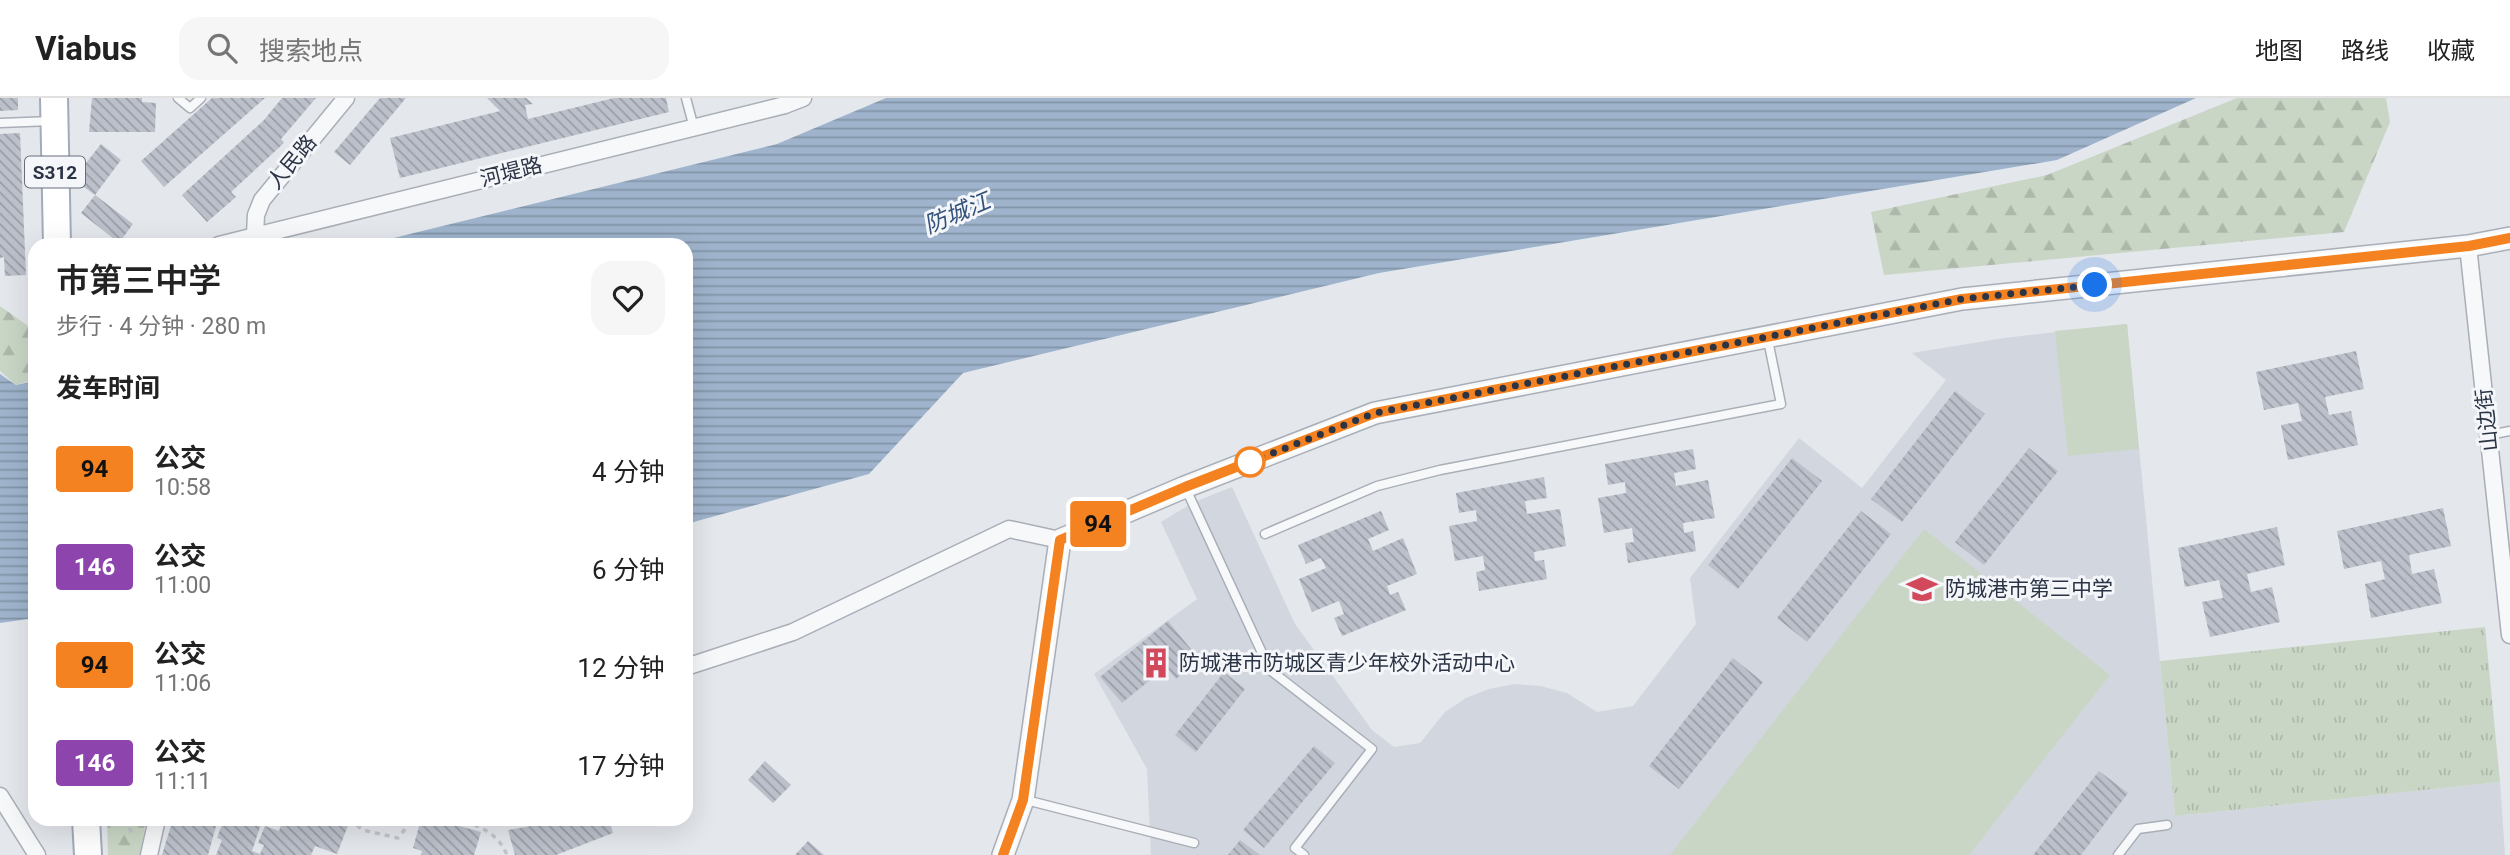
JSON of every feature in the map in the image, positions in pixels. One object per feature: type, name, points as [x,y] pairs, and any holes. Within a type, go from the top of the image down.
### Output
[{"type":"main road","name":"S312","points":[[54,109],[57,238]]},
{"type":"main road","points":[[86,826],[88,855]]},
{"type":"street","name":"人民路","points":[[255,234],[256,215],[262,200],[346,98]]},
{"type":"street","name":"河堤路","points":[[242,238],[694,128],[803,98]]},
{"type":"street","points":[[693,665],[793,632],[1009,529],[1060,540],[1185,487],[1375,413],[1962,299],[2469,246],[2510,238]]},
{"type":"street","name":"山边街","points":[[2469,246],[2510,635]]},
{"type":"street","points":[[1003,855],[1023,800],[1060,540]]},
{"type":"street","points":[[0,796],[37,855]]},
{"type":"street","points":[[149,855],[155,826]]},
{"type":"lane","points":[[178,98],[190,108],[201,98]]},
{"type":"lane","points":[[686,98],[694,128]]},
{"type":"lane","points":[[0,123],[54,109]]},
{"type":"lane","points":[[1265,534],[1377,486],[1454,468],[1781,404],[1767,337]]},
{"type":"lane","points":[[2489,435],[2510,431]]},
{"type":"lane","points":[[1185,487],[1270,670],[1372,749],[1295,848],[1304,855]]},
{"type":"lane","points":[[1023,800],[1194,843]]},
{"type":"lane","points":[[2118,855],[2138,829],[2167,825]]},
{"type":"path","points":[[358,826],[363,830],[398,838],[407,826]]},
{"type":"path","points":[[481,826],[504,847],[507,855]]},
{"type":"shaded area","name":"防城港市第三中学","points":[[2127,324],[2175,816],[2500,782],[2505,855],[1151,855],[1147,769],[1094,674],[1197,599],[1161,522],[1192,503],[1232,487],[1295,624],[1372,730],[1394,747],[1420,743],[1445,712],[1466,698],[1489,689],[1515,684],[1540,686],[1567,693],[1597,712],[1633,706],[1696,624],[1690,578],[1799,438],[1862,488],[1946,380],[1912,353],[2004,338]]},
{"type":"green space","points":[[2237,98],[2386,98],[2390,122],[2344,232],[1884,275],[1871,212],[2047,175]]},
{"type":"green space","points":[[0,306],[28,326],[28,381],[16,385],[0,371]]},
{"type":"green space","points":[[2127,324],[2139,449],[2068,456],[2055,331]]},
{"type":"green space","points":[[1924,529],[2110,675],[1969,855],[1670,855]]},
{"type":"green space","points":[[2485,627],[2500,782],[2175,816],[2160,661]]},
{"type":"green space","points":[[107,826],[145,826],[140,855],[108,855]]},
{"type":"water","name":"防城江","points":[[886,98],[2196,98],[2057,160],[1379,273],[963,373],[869,474],[693,522],[693,238],[394,238],[777,144]]},
{"type":"water","points":[[0,374],[16,385],[28,382],[28,619],[0,623]]},
{"type":"building","points":[[0,98],[18,98],[18,110],[0,111]]},
{"type":"building","points":[[92,98],[142,98],[142,102],[156,103],[155,132],[89,132]]},
{"type":"building","points":[[212,98],[265,98],[164,187],[141,161]]},
{"type":"building","points":[[282,98],[316,98],[281,139],[284,143],[231,192],[236,197],[207,222],[182,195],[264,120]]},
{"type":"building","points":[[380,98],[406,98],[350,165],[334,152]]},
{"type":"building","points":[[487,98],[526,98],[533,104],[525,105],[528,119],[614,98],[666,98],[669,112],[400,178],[390,138],[500,111]]},
{"type":"building","points":[[20,133],[26,275],[5,276],[4,257],[0,258],[0,134]]},
{"type":"building","points":[[101,144],[121,160],[95,195],[84,187],[86,163]]},
{"type":"building","points":[[95,195],[133,224],[123,238],[113,238],[81,213]]},
{"type":"building","points":[[2356,351],[2364,389],[2325,397],[2329,415],[2351,411],[2358,445],[2288,460],[2281,425],[2302,421],[2298,403],[2264,410],[2256,372]]},
{"type":"building","points":[[1955,391],[1985,414],[1902,522],[1871,499]]},
{"type":"building","points":[[2029,448],[2058,471],[1984,565],[1955,542]]},
{"type":"building","points":[[1693,449],[1696,469],[1674,473],[1676,486],[1708,480],[1715,518],[1683,523],[1684,533],[1693,531],[1696,551],[1628,563],[1625,543],[1634,542],[1632,528],[1604,533],[1598,498],[1626,493],[1625,482],[1608,485],[1605,464]]},
{"type":"building","points":[[1792,458],[1822,481],[1738,589],[1708,565]]},
{"type":"building","points":[[1544,477],[1547,498],[1525,501],[1527,514],[1560,509],[1566,546],[1534,552],[1535,561],[1544,560],[1547,579],[1479,591],[1476,572],[1485,570],[1483,556],[1455,561],[1449,526],[1477,521],[1476,510],[1459,513],[1456,493]]},
{"type":"building","points":[[2443,508],[2451,546],[2409,555],[2412,574],[2434,569],[2442,603],[2371,618],[2365,584],[2385,579],[2381,561],[2344,569],[2337,531]]},
{"type":"building","points":[[1381,511],[1389,530],[1368,539],[1373,551],[1403,538],[1417,574],[1387,586],[1390,595],[1398,592],[1406,610],[1342,636],[1334,618],[1344,614],[1339,601],[1312,612],[1299,579],[1326,568],[1321,558],[1306,564],[1298,545]]},
{"type":"building","points":[[1861,511],[1891,534],[1807,642],[1777,618]]},
{"type":"building","points":[[2277,527],[2285,565],[2247,574],[2251,592],[2272,587],[2280,622],[2210,637],[2202,602],[2223,598],[2219,580],[2185,587],[2178,548]]},
{"type":"building","name":"防城港市防城区青少年校外活动中心","points":[[1168,621],[1199,659],[1176,679],[1166,667],[1122,703],[1100,677]]},
{"type":"building","points":[[1733,658],[1763,682],[1679,789],[1649,766]]},
{"type":"building","points":[[1224,672],[1245,689],[1196,752],[1175,735]]},
{"type":"building","points":[[1314,746],[1335,763],[1264,848],[1243,830]]},
{"type":"building","points":[[765,761],[791,785],[773,803],[748,780]]},
{"type":"building","points":[[2099,771],[2128,793],[2081,855],[2033,855]]},
{"type":"building","points":[[171,826],[216,826],[208,855],[162,855]]},
{"type":"building","points":[[221,826],[260,826],[252,851],[260,854],[264,845],[258,843],[265,826],[279,831],[281,826],[348,826],[337,854],[315,846],[311,855],[216,855],[222,840],[217,838]]},
{"type":"building","points":[[419,826],[459,826],[481,832],[474,855],[421,855],[422,851],[413,848]]},
{"type":"building","points":[[531,826],[611,826],[613,833],[556,855],[515,855],[508,830]]},
{"type":"building","points":[[1240,840],[1260,855],[1228,855]]},
{"type":"building","points":[[808,841],[824,855],[795,855]]},
{"type":"bus line","name":"94","points":[[1003,855],[1023,800],[1060,540],[1185,487],[1375,413],[1962,299],[2469,246],[2510,238]]},
{"type":"place","name":"防城港市第三中学","points":[[1922,589]]},
{"type":"place","name":"防城港市防城区青少年校外活动中心","points":[[1156,663]]},
{"type":"route","points":[[1250,462],[1375,413],[1962,299],[2095,285]]}]
